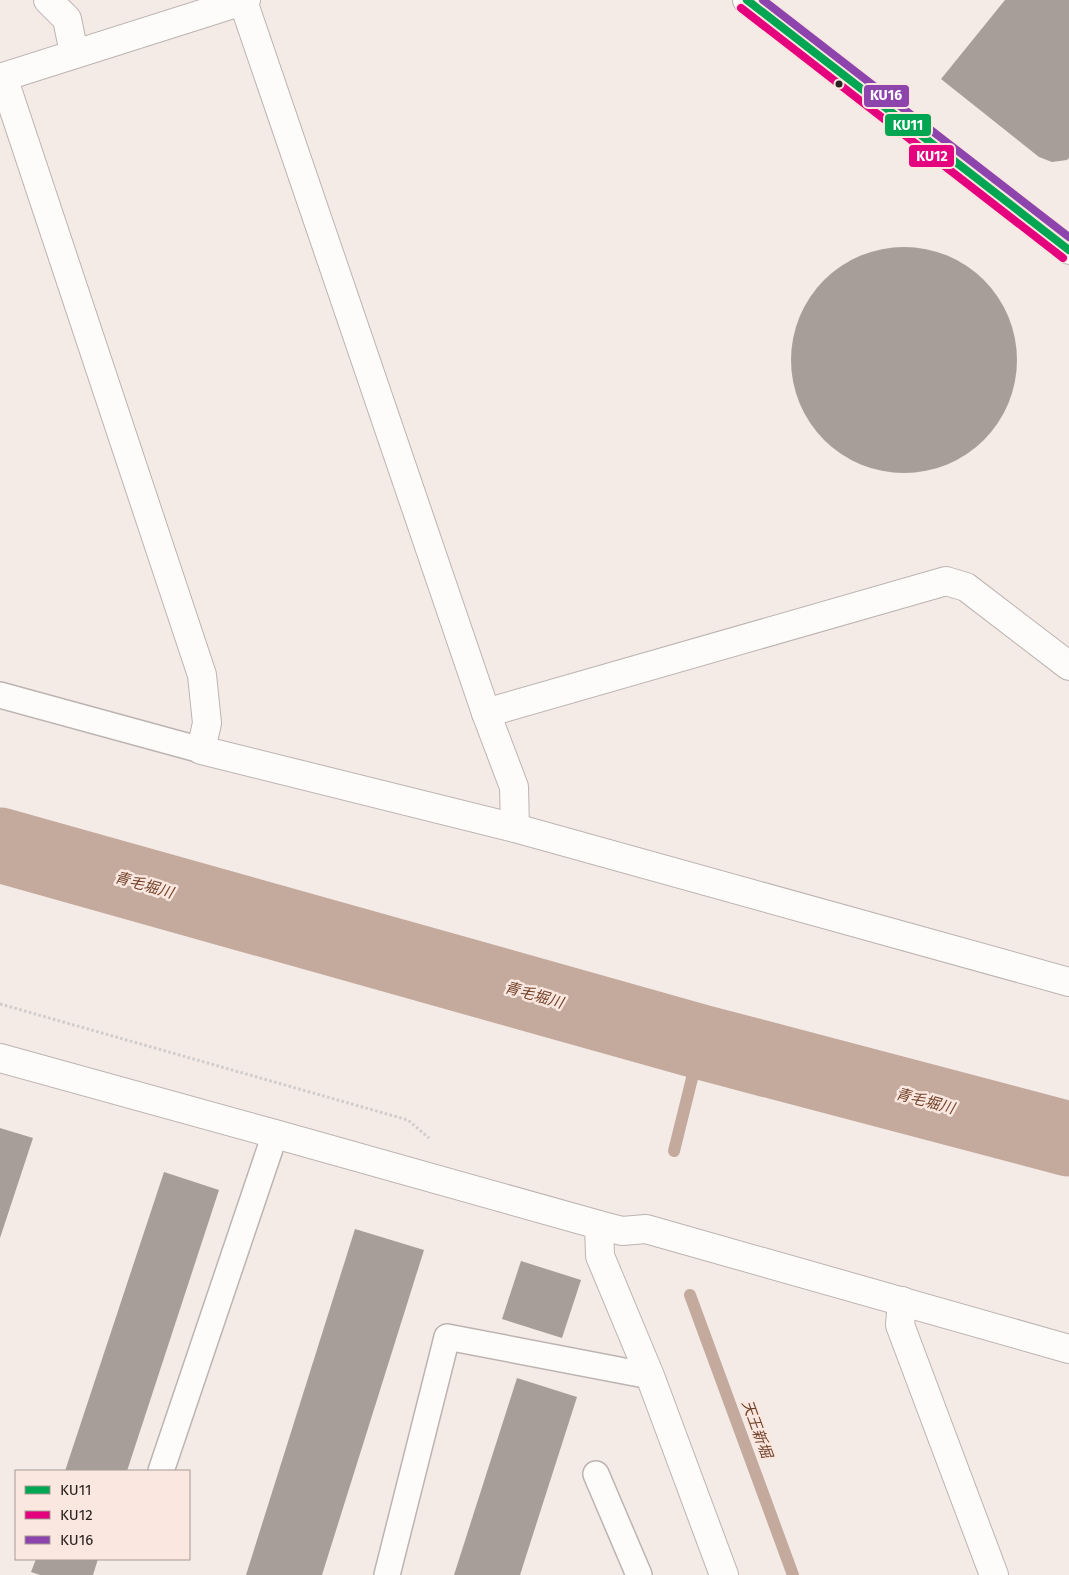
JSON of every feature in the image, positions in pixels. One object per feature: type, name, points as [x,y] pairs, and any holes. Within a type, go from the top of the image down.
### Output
[{"type":"street","points":[[48,0],[67,19],[74,53]]},
{"type":"street","points":[[748,0],[1069,250]]},
{"type":"street","points":[[515,828],[514,788],[486,713],[238,2],[1,77],[202,675],[207,723],[201,750],[515,828],[1069,982]]},
{"type":"street","points":[[486,713],[946,581],[966,587],[1069,666]]},
{"type":"street","points":[[0,1058],[599,1225],[622,1231],[646,1229],[1069,1349]]},
{"type":"street","points":[[599,1225],[600,1256],[650,1376],[724,1575]]},
{"type":"street","points":[[902,1301],[900,1325],[994,1575]]},
{"type":"lane","points":[[0,694],[201,750]]},
{"type":"lane","points":[[161,1470],[275,1134]]},
{"type":"lane","points":[[387,1575],[447,1337],[650,1376]]},
{"type":"lane","points":[[596,1474],[639,1575]]},
{"type":"path","points":[[0,1004],[408,1120],[434,1143]]},
{"type":"building","points":[[1005,0],[1069,0],[1069,158],[1067,160],[1052,162],[1039,157],[941,79]]},
{"type":"building","points":[[893,247],[915,247],[937,252],[957,260],[984,280],[1004,307],[1015,338],[1017,360],[1015,382],[1004,413],[984,440],[957,460],[937,468],[915,473],[893,473],[871,468],[851,460],[832,447],[817,432],[804,413],[796,393],[791,371],[791,349],[796,327],[804,307],[817,288],[832,273],[851,260],[871,252]]},
{"type":"building","points":[[0,1128],[33,1138],[0,1238]]},
{"type":"building","points":[[164,1172],[219,1190],[127,1470],[65,1470]]},
{"type":"building","points":[[355,1229],[424,1250],[322,1575],[246,1575]]},
{"type":"building","points":[[521,1261],[581,1280],[562,1338],[502,1319]]},
{"type":"building","points":[[517,1378],[577,1397],[520,1575],[454,1575]]},
{"type":"building","points":[[36,1560],[98,1560],[93,1575],[40,1575],[31,1572]]},
{"type":"waterway","name":"青毛堀川","points":[[0,845],[701,1042],[1069,1139]]},
{"type":"waterway","points":[[674,1151],[701,1042]]},
{"type":"waterway","name":"天王新堀","points":[[690,1295],[793,1575]]},
{"type":"transit line","name":"KU11","points":[[747,0],[1069,250]]},
{"type":"transit line","name":"KU16","points":[[763,0],[1069,237]]},
{"type":"transit line","name":"KU12","points":[[741,8],[1063,258]]}]
